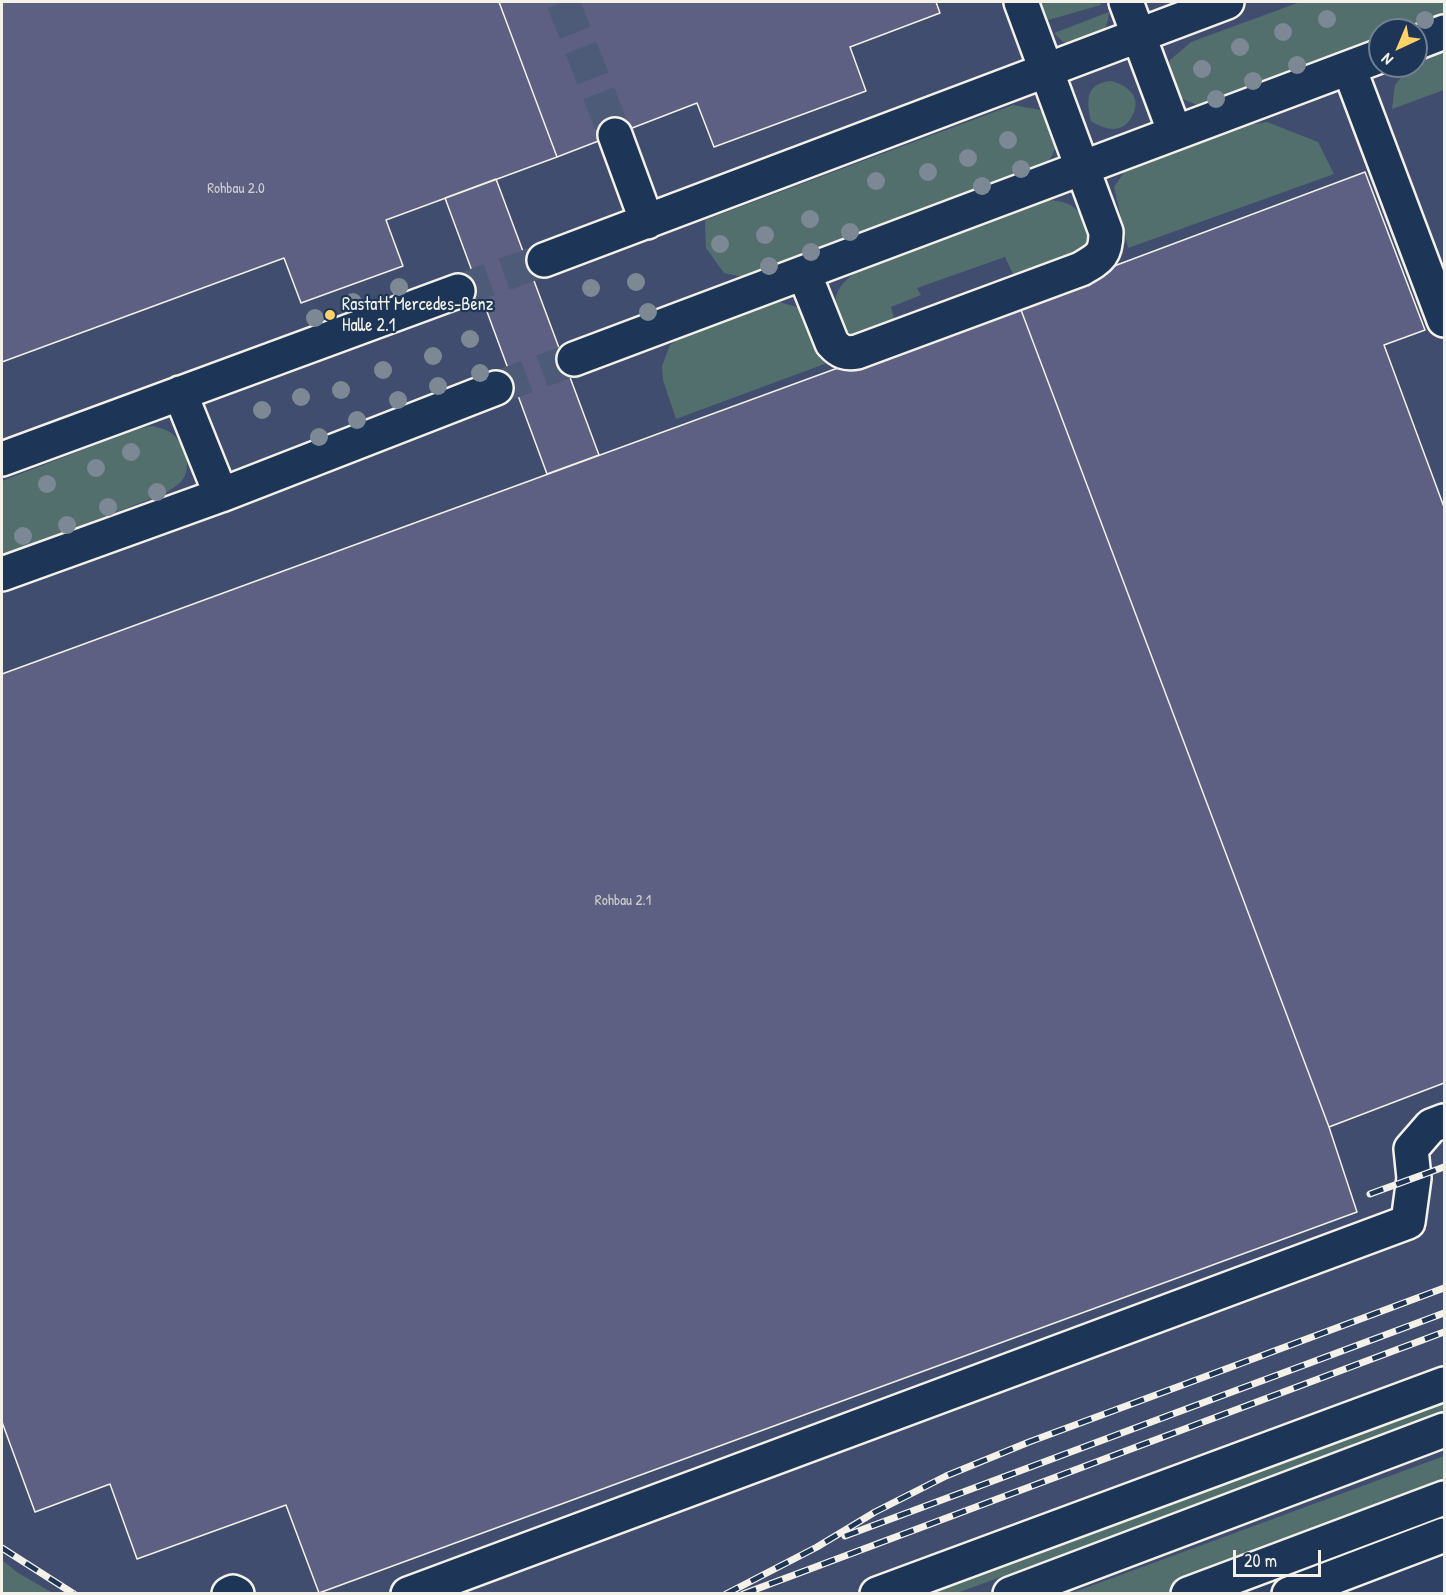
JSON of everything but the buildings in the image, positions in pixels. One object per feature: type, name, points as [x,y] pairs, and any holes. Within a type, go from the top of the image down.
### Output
[{"type":"street","points":[[804,273],[832,343],[839,351],[848,353],[868,348],[1081,269],[1098,259],[1106,248],[1106,232],[1021,2]]},
{"type":"street","points":[[1126,2],[1175,133]]},
{"type":"street","points":[[544,260],[1227,2]]},
{"type":"street","points":[[1428,38],[1444,32]]},
{"type":"street","points":[[574,359],[1368,61]]},
{"type":"street","points":[[1350,68],[1444,320]]},
{"type":"street","points":[[615,135],[647,222]]},
{"type":"street","points":[[2,459],[458,291]]},
{"type":"street","points":[[2,574],[221,495],[495,388]]},
{"type":"street","points":[[180,393],[221,495]]},
{"type":"street","points":[[408,1593],[1408,1222],[1414,1178],[1411,1149],[1431,1126],[1444,1121]]},
{"type":"street","points":[[877,1593],[1444,1384]]},
{"type":"street","points":[[1010,1593],[1444,1430]]},
{"type":"street","points":[[1188,1593],[1444,1498]]},
{"type":"street","points":[[1289,1593],[1444,1535]]},
{"type":"street","points":[[229,1593],[237,1593]]},
{"type":"shaded area","points":[[2,2],[1444,2],[1444,1513],[1226,1593],[2,1594]]},
{"type":"green space","points":[[1041,2],[1100,2],[1101,5],[1048,20]]},
{"type":"green space","points":[[1300,2],[1444,2],[1444,18],[1428,24],[1428,18],[1368,18],[1368,46],[1204,108],[1176,96],[1169,61],[1191,42]]},
{"type":"green space","points":[[1109,12],[1106,26],[1100,35],[1078,47],[1063,42],[1054,33]]},
{"type":"green space","points":[[1444,48],[1444,90],[1392,109],[1395,85],[1401,78],[1428,78],[1428,54]]},
{"type":"green space","points":[[1111,81],[1129,90],[1133,94],[1136,105],[1127,123],[1113,129],[1102,127],[1091,121],[1088,106],[1092,89],[1103,82]]},
{"type":"green space","points":[[1013,105],[1040,110],[1052,124],[1057,144],[1047,166],[749,278],[724,273],[706,248],[705,220]]},
{"type":"green space","points":[[1267,122],[1318,142],[1334,174],[1128,248],[1114,187],[1129,165],[1221,129]]},
{"type":"green space","points":[[1042,200],[1067,204],[1078,211],[1091,233],[1085,249],[1015,278],[1005,257],[917,288],[921,295],[891,307],[895,322],[860,335],[843,331],[836,308],[838,292],[842,284],[868,264]]},
{"type":"green space","points":[[779,302],[797,307],[813,323],[827,363],[676,419],[663,380],[662,366],[670,345],[685,334]]},
{"type":"green space","points":[[153,426],[171,433],[183,448],[187,467],[179,483],[164,494],[2,555],[2,481],[137,429]]},
{"type":"green space","points":[[1444,1399],[1444,1414],[957,1593],[914,1594]]},
{"type":"green space","points":[[1444,1456],[1444,1496],[1182,1593],[1069,1594]]},
{"type":"green space","points":[[2,1560],[18,1573],[53,1593],[2,1593]]},
{"type":"tunnel","points":[[563,2],[615,135]]},
{"type":"tunnel","points":[[458,291],[544,260]]},
{"type":"tunnel","points":[[496,388],[574,359]]},
{"type":"railway","points":[[1370,1194],[1444,1167]]},
{"type":"railway","points":[[726,1594],[817,1547],[875,1512],[946,1476],[1029,1442],[1444,1288]]},
{"type":"railway","points":[[845,1536],[1444,1313]]},
{"type":"railway","points":[[743,1594],[1444,1332]]},
{"type":"railway","points":[[2,1548],[74,1594]]},
{"type":"place","name":"Rastatt Mercedes-Benz Halle 2.1","points":[[330,315]]}]
